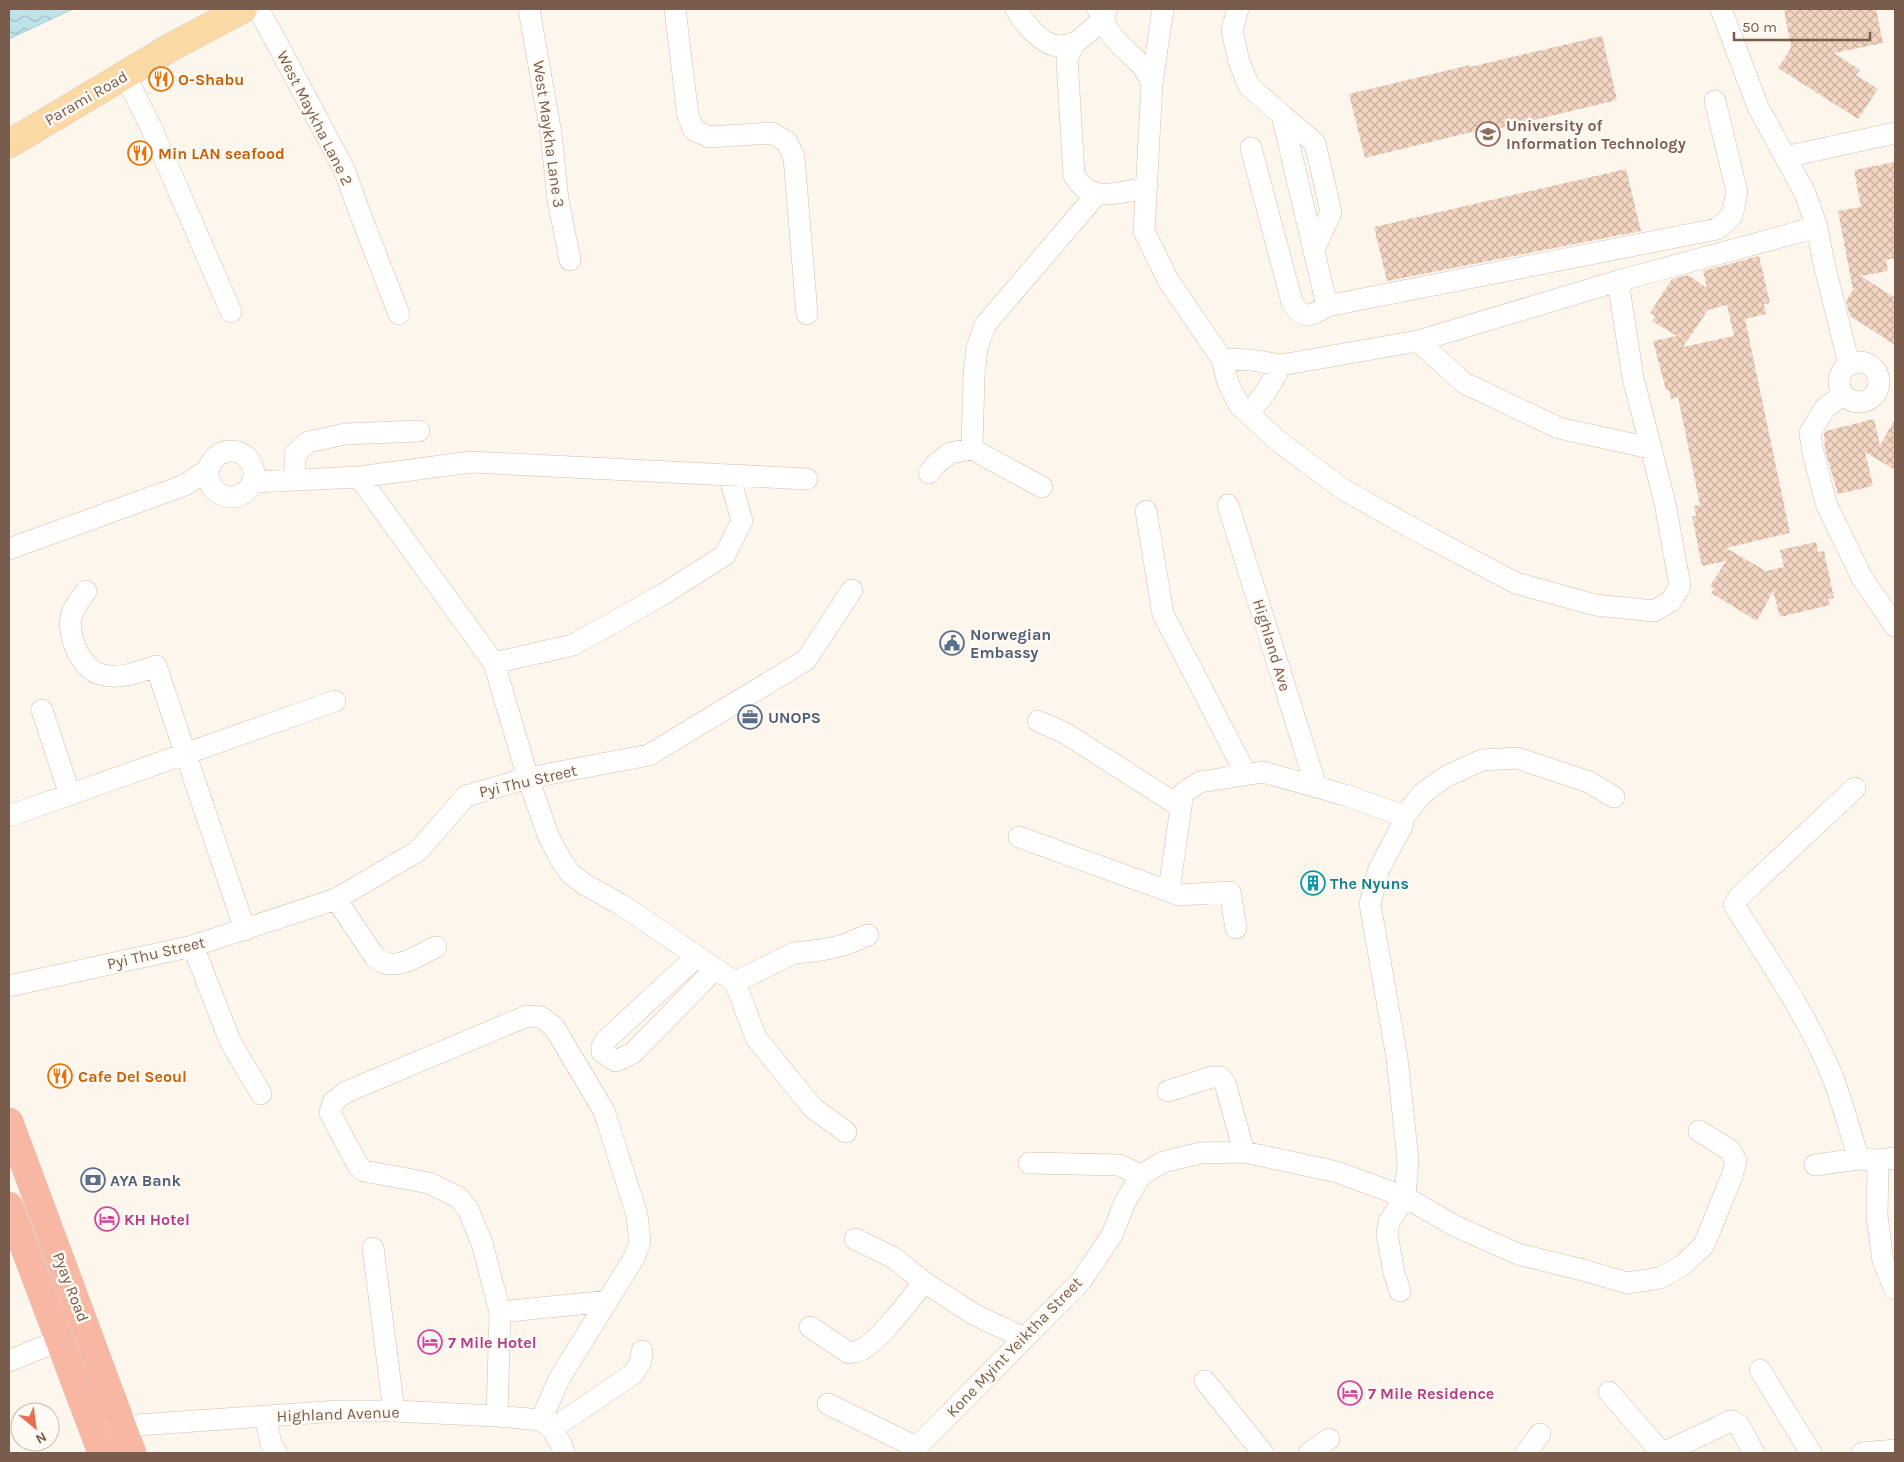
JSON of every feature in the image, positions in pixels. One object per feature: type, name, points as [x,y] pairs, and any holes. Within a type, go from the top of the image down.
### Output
[{"type":"highway","name":"Pyay Road","points":[[9,1122],[132,1453]]},
{"type":"highway","name":"Pyay Road","points":[[9,1206],[98,1445]]},
{"type":"main road","name":"Parami Road","points":[[9,144],[173,46],[243,9]]},
{"type":"street","name":"West Maykha Lane 2","points":[[257,9],[344,169],[399,314]]},
{"type":"street","name":"West Maykha Lane 3","points":[[529,9],[551,134],[558,200],[570,260]]},
{"type":"street","points":[[675,9],[688,116],[694,130],[709,137],[772,133],[787,142],[794,157],[807,314]]},
{"type":"street","points":[[1016,9],[1034,34],[1056,46],[1074,44]]},
{"type":"street","points":[[1163,9],[1152,83],[1144,231],[1168,280],[1222,359],[1228,383],[1239,405],[1277,440],[1344,490],[1516,583],[1595,605],[1654,611],[1671,601],[1680,586],[1665,503],[1633,378],[1618,281]]},
{"type":"street","points":[[1238,9],[1232,30],[1239,62],[1250,86],[1282,115],[1327,306]]},
{"type":"street","points":[[1721,9],[1758,107],[1805,194],[1817,227],[1849,365]]},
{"type":"street","points":[[1146,188],[1096,195],[1085,190],[1078,183],[1074,175],[1067,59],[1074,44],[1102,13],[1113,38],[1138,60],[1152,83]]},
{"type":"street","points":[[125,75],[151,127],[231,312]]},
{"type":"street","points":[[1251,148],[1292,302],[1297,312],[1305,315],[1315,314],[1327,306],[1717,229],[1732,216],[1737,192],[1715,101]]},
{"type":"street","points":[[1785,157],[1895,133]]},
{"type":"street","points":[[972,449],[974,375],[977,348],[985,325],[1096,195]]},
{"type":"street","points":[[1222,359],[1252,360],[1281,364],[1418,341],[1618,281],[1817,227]]},
{"type":"street","points":[[1418,341],[1464,383],[1559,428],[1650,448]]},
{"type":"street","points":[[1862,362],[1887,376],[1876,393],[1867,401],[1853,402],[1843,395],[1840,389],[1840,375],[1849,365],[1862,362]]},
{"type":"street","points":[[1248,413],[1271,386],[1281,364]]},
{"type":"street","points":[[1843,395],[1824,408],[1810,433],[1813,453],[1827,506],[1862,578],[1895,626]]},
{"type":"street","points":[[295,480],[295,454],[308,442],[345,434],[420,431]]},
{"type":"street","points":[[929,473],[936,464],[950,453],[972,449],[1042,487]]},
{"type":"street","points":[[223,453],[238,453],[244,456],[253,467],[252,482],[242,494],[235,497],[221,494],[210,484],[209,469],[212,462],[223,453]]},
{"type":"street","points":[[252,482],[359,477],[471,462],[807,479]]},
{"type":"street","points":[[9,550],[185,485],[209,469]]},
{"type":"street","points":[[494,662],[573,644],[662,595],[725,555],[742,521],[729,475]]},
{"type":"street","points":[[359,477],[494,662],[528,778],[548,834],[570,873],[584,884],[622,905],[735,982],[756,1038],[813,1108],[846,1132]]},
{"type":"street","name":"Highland Ave","points":[[1228,505],[1316,786]]},
{"type":"street","points":[[1146,511],[1163,614],[1246,774]]},
{"type":"street","name":"Pyi Thu Street","points":[[9,986],[193,946],[336,899],[418,851],[466,796],[528,778],[649,755],[806,660],[852,590]]},
{"type":"street","points":[[86,591],[72,612],[71,632],[75,650],[85,665],[100,675],[124,676],[156,666],[245,930]]},
{"type":"street","points":[[9,816],[335,701]]},
{"type":"street","points":[[42,710],[70,795]]},
{"type":"street","points":[[1038,721],[1065,733],[1182,800]]},
{"type":"street","points":[[1400,1291],[1394,1273],[1387,1234],[1390,1222],[1404,1197],[1408,1160],[1397,1058],[1370,904],[1380,869],[1402,826],[1404,816],[1423,793],[1448,776],[1482,760],[1517,758],[1589,782],[1614,797]]},
{"type":"street","points":[[1169,890],[1182,800],[1200,782],[1264,772],[1345,794],[1404,816]]},
{"type":"street","points":[[1856,788],[1740,896],[1734,905],[1785,984],[1812,1034],[1833,1079],[1877,1159],[1877,1216],[1883,1261],[1895,1289]]},
{"type":"street","points":[[1019,837],[1179,895],[1230,892],[1236,928]]},
{"type":"street","points":[[336,899],[375,957],[381,962],[388,965],[398,964],[436,947]]},
{"type":"street","points":[[735,982],[794,952],[822,950],[844,945],[868,935]]},
{"type":"street","points":[[193,946],[230,1041],[261,1094]]},
{"type":"street","points":[[697,956],[605,1041],[602,1052],[616,1061],[633,1054],[715,969]]},
{"type":"street","points":[[498,1416],[500,1312],[482,1243],[468,1209],[458,1197],[429,1183],[364,1170],[359,1167],[330,1113],[333,1102],[346,1092],[527,1016],[542,1017],[554,1027],[604,1111],[637,1215],[640,1242],[634,1258],[559,1379],[547,1425]]},
{"type":"street","points":[[1168,1091],[1212,1077],[1220,1077],[1224,1083],[1244,1152]]},
{"type":"street","name":"Kone Myint Yeiktha Street","points":[[914,1450],[1081,1281],[1112,1235],[1124,1204],[1141,1176],[1163,1162],[1200,1154],[1244,1152],[1337,1172],[1404,1197],[1455,1226],[1518,1254],[1587,1270],[1626,1283],[1660,1278],[1683,1265],[1704,1245],[1732,1176],[1736,1161],[1730,1150],[1699,1131]]},
{"type":"street","points":[[1815,1165],[1877,1159]]},
{"type":"street","points":[[1028,1163],[1119,1165],[1141,1176]]},
{"type":"street","points":[[855,1239],[894,1258],[924,1282],[975,1315],[1024,1338]]},
{"type":"street","points":[[373,1248],[394,1411]]},
{"type":"street","points":[[810,1327],[849,1352],[859,1351],[872,1342],[898,1315],[924,1282]]},
{"type":"street","points":[[500,1312],[608,1301]]},
{"type":"street","points":[[9,1362],[60,1340]]},
{"type":"street","points":[[547,1425],[633,1374],[641,1361],[642,1351]]},
{"type":"street","points":[[1760,1370],[1811,1453]]},
{"type":"street","points":[[1205,1381],[1263,1453]]},
{"type":"street","points":[[1609,1392],[1663,1453],[1731,1422],[1739,1425],[1754,1453]]},
{"type":"street","points":[[828,1404],[914,1450]]},
{"type":"street","name":"Highland Avenue","points":[[98,1445],[122,1426],[339,1411],[394,1411],[498,1416],[547,1425]]},
{"type":"street","points":[[265,1416],[270,1444],[276,1453]]},
{"type":"street","points":[[547,1425],[561,1444],[564,1453]]},
{"type":"street","points":[[1526,1453],[1540,1434]]},
{"type":"street","points":[[1309,1453],[1329,1439]]},
{"type":"street","points":[[1862,1453],[1895,1450]]},
{"type":"water","points":[[9,9],[73,9],[9,39]]},
{"type":"building","points":[[1784,9],[1876,9],[1883,43],[1834,53],[1860,70],[1856,75],[1878,89],[1858,119],[1778,68],[1791,48]]},
{"type":"building","points":[[1602,36],[1617,100],[1497,129],[1496,126],[1365,158],[1349,94]]},
{"type":"building","points":[[1895,162],[1895,258],[1886,260],[1888,271],[1861,276],[1895,298],[1895,345],[1850,316],[1846,301],[1853,290],[1838,211],[1861,207],[1854,170]]},
{"type":"building","points":[[1626,169],[1641,231],[1387,281],[1374,227]]},
{"type":"building","points":[[1759,256],[1770,303],[1764,304],[1766,314],[1745,319],[1790,533],[1726,548],[1766,571],[1784,567],[1780,550],[1816,542],[1818,552],[1824,551],[1834,598],[1828,599],[1830,605],[1780,617],[1773,591],[1757,621],[1711,593],[1714,588],[1710,586],[1726,561],[1702,566],[1692,516],[1696,516],[1694,506],[1700,505],[1678,397],[1671,399],[1669,390],[1666,390],[1653,341],[1677,336],[1652,321],[1655,316],[1650,313],[1672,279],[1688,275],[1707,288],[1703,271]],"holes":[[[1727,305],[1734,336],[1683,347],[1708,310]]]},
{"type":"building","points":[[1874,419],[1880,445],[1895,419],[1895,470],[1865,452],[1873,486],[1838,494],[1825,450],[1824,433]]},
{"type":"place","name":"O-Shabu","points":[[161,79]]},
{"type":"place","name":"University of Information Technology","points":[[1488,134]]},
{"type":"place","name":"Min LAN seafood","points":[[140,153]]},
{"type":"place","name":"Norwegian Embassy","points":[[952,643]]},
{"type":"place","name":"UNOPS","points":[[750,717]]},
{"type":"place","name":"The Nyuns","points":[[1313,883]]},
{"type":"place","name":"Cafe Del Seoul","points":[[60,1076]]},
{"type":"place","name":"AYA Bank","points":[[93,1180]]},
{"type":"place","name":"KH Hotel","points":[[107,1219]]},
{"type":"place","name":"7 Mile Hotel","points":[[430,1342]]},
{"type":"place","name":"7 Mile Residence","points":[[1350,1393]]}]
